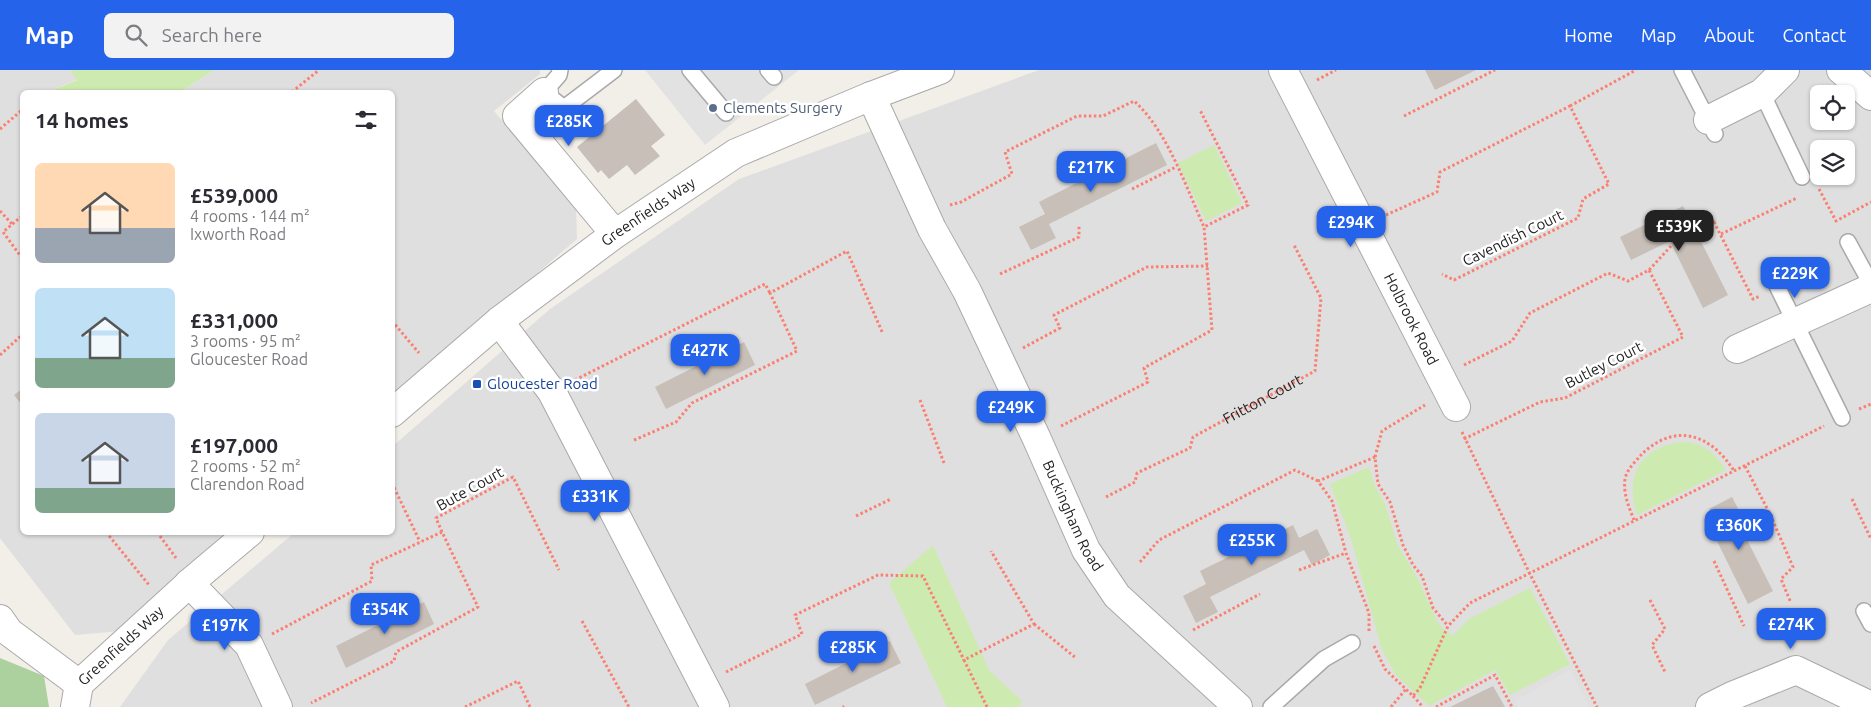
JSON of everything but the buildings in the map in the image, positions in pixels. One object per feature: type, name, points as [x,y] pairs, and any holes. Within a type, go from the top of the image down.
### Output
[{"type":"street","name":"Greenfields Way","points":[[395,410],[499,322],[615,234],[736,153],[871,96],[940,70]]},
{"type":"street","name":"Holbrook Road","points":[[1283,70],[1449,392]]},
{"type":"street","points":[[1712,127],[1762,94],[1785,70]]},
{"type":"street","points":[[1841,70],[1871,96]]},
{"type":"street","points":[[544,92],[517,116],[615,234]]},
{"type":"street","name":"Buckingham Road","points":[[871,96],[925,211],[967,291],[1036,437],[1086,550],[1117,596],[1238,707]]},
{"type":"street","points":[[1737,349],[1871,286]]},
{"type":"street","points":[[499,322],[552,392],[709,695]]},
{"type":"street","name":"Greenfields Way","points":[[77,695],[165,605],[246,535]]},
{"type":"street","points":[[191,582],[249,645],[278,707]]},
{"type":"street","points":[[0,619],[10,632],[77,695]]},
{"type":"street","points":[[1710,707],[1796,670],[1870,702]]},
{"type":"lane","points":[[560,70],[559,75],[544,92],[564,108],[614,70]]},
{"type":"lane","points":[[690,70],[726,113]]},
{"type":"lane","points":[[1682,70],[1712,127]]},
{"type":"lane","points":[[1762,94],[1802,177]]},
{"type":"lane","points":[[1848,242],[1871,286]]},
{"type":"lane","points":[[1777,286],[1842,418]]},
{"type":"lane","points":[[1273,704],[1324,659],[1352,643]]},
{"type":"path","points":[[294,90],[319,70]]},
{"type":"path","points":[[1404,116],[1495,70]]},
{"type":"path","points":[[1363,225],[1437,192],[1440,172],[1636,70]]},
{"type":"path","points":[[925,211],[961,202],[1012,174],[1005,152],[1077,116],[1103,116],[1134,101],[1146,112],[1176,167],[1204,227],[1212,330],[1144,368],[1148,382],[1061,426]]},
{"type":"path","name":"Cavendish Court","points":[[1442,274],[1454,280],[1578,218],[1584,199],[1610,184],[1570,106]]},
{"type":"path","points":[[1200,110],[1248,205],[1204,227]]},
{"type":"path","points":[[0,129],[20,112]]},
{"type":"path","points":[[1132,189],[1176,167]]},
{"type":"path","points":[[1810,192],[1818,188],[1836,221],[1871,202]]},
{"type":"path","points":[[1721,234],[1801,197]]},
{"type":"path","points":[[0,211],[12,224]]},
{"type":"path","points":[[20,218],[3,232],[20,255]]},
{"type":"path","points":[[1696,231],[1714,222],[1753,299],[1777,286]]},
{"type":"path","points":[[1000,274],[1079,237],[1079,226]]},
{"type":"path","name":"Fritton Court","points":[[1106,497],[1135,482],[1137,473],[1190,448],[1193,437],[1315,371],[1321,298],[1294,245]]},
{"type":"path","points":[[1448,626],[1433,608],[1422,576],[1413,566],[1403,545],[1390,502],[1378,484],[1375,457],[1382,431],[1418,408],[1449,392],[1512,341],[1530,313],[1608,273],[1628,281],[1649,270],[1672,245]]},
{"type":"path","points":[[770,293],[847,251],[883,334]]},
{"type":"path","points":[[997,356],[1024,348],[1060,328],[1054,315],[1147,267],[1208,266]]},
{"type":"path","name":"Butley Court","points":[[1464,439],[1540,402],[1565,398],[1683,337],[1649,270]]},
{"type":"path","points":[[552,392],[765,284],[797,351],[692,403],[676,422],[634,440]]},
{"type":"path","points":[[395,325],[436,374]]},
{"type":"path","points":[[0,355],[20,337]]},
{"type":"path","points":[[1449,392],[1464,439],[1597,707]]},
{"type":"path","points":[[920,400],[931,423],[944,463]]},
{"type":"path","points":[[1412,696],[1420,688],[1448,626],[1470,603],[1529,572],[1871,404]]},
{"type":"path","points":[[1634,520],[1625,496],[1625,478],[1633,464],[1653,444],[1668,436],[1695,436],[1713,445],[1726,458],[1734,471]]},
{"type":"path","points":[[1318,481],[1375,457]]},
{"type":"path","points":[[1744,466],[1770,514],[1793,568],[1781,579],[1791,603]]},
{"type":"path","points":[[1140,562],[1159,540],[1295,470],[1318,481],[1332,501],[1346,553],[1369,613],[1369,634]]},
{"type":"path","name":"Bute Court","points":[[311,703],[394,661],[396,652],[478,607],[436,518],[513,477],[559,570]]},
{"type":"path","points":[[395,489],[420,542]]},
{"type":"path","points":[[856,516],[891,499]]},
{"type":"path","points":[[1852,499],[1871,539]]},
{"type":"path","name":"Bute Court","points":[[249,645],[372,581],[371,565],[442,532]]},
{"type":"path","points":[[108,535],[165,605]]},
{"type":"path","points":[[159,535],[191,582]]},
{"type":"path","points":[[991,551],[1034,624],[1076,658]]},
{"type":"path","points":[[1299,570],[1346,553]]},
{"type":"path","points":[[1714,561],[1744,626]]},
{"type":"path","points":[[709,695],[802,634],[796,615],[878,575],[923,576],[987,707]]},
{"type":"path","points":[[1168,643],[1260,594]]},
{"type":"path","points":[[1650,600],[1665,629],[1652,645],[1665,672]]},
{"type":"path","points":[[582,621],[629,707]]},
{"type":"path","points":[[964,660],[1034,624]]},
{"type":"path","points":[[1373,643],[1385,669],[1423,707]]},
{"type":"path","points":[[1436,707],[1495,675],[1512,707]]},
{"type":"path","points":[[465,707],[518,681],[530,707]]},
{"type":"path","points":[[1391,707],[1406,689]]},
{"type":"shaded area","points":[[0,70],[70,70],[78,79],[53,90],[20,90],[20,535],[233,535],[121,631],[75,635],[0,538]]},
{"type":"shaded area","points":[[214,70],[540,70],[540,74],[494,111],[576,206],[577,239],[395,395],[395,90],[183,90]]},
{"type":"shaded area","name":"Clements Surgery","points":[[645,70],[799,70],[705,145]]},
{"type":"shaded area","points":[[1039,70],[1871,70],[1871,707],[120,707],[168,640],[292,535],[395,535],[395,444],[550,309],[739,179]]},
{"type":"shaded area","points":[[1570,670],[1590,707],[1518,707],[1514,701]]},
{"type":"green space","points":[[70,70],[214,70],[183,90],[53,90],[77,80]]},
{"type":"green space","points":[[1214,145],[1242,203],[1206,221],[1178,163]]},
{"type":"green space","points":[[1682,442],[1702,446],[1717,458],[1726,470],[1637,515],[1633,501],[1633,488],[1634,476],[1639,466],[1655,450]]},
{"type":"green space","points":[[1369,467],[1375,486],[1385,504],[1398,546],[1418,579],[1438,623],[1452,636],[1469,619],[1530,588],[1570,664],[1510,695],[1495,670],[1429,706],[1395,674],[1382,650],[1350,536],[1330,484]]},
{"type":"green space","points":[[933,545],[989,670],[1022,701],[1019,707],[947,707],[889,583]]},
{"type":"green space","points":[[0,658],[44,676],[49,707],[0,707]]},
{"type":"place","name":"Clements Surgery","points":[[713,108]]},
{"type":"place","name":"Gloucester Road","points":[[477,384]]}]
